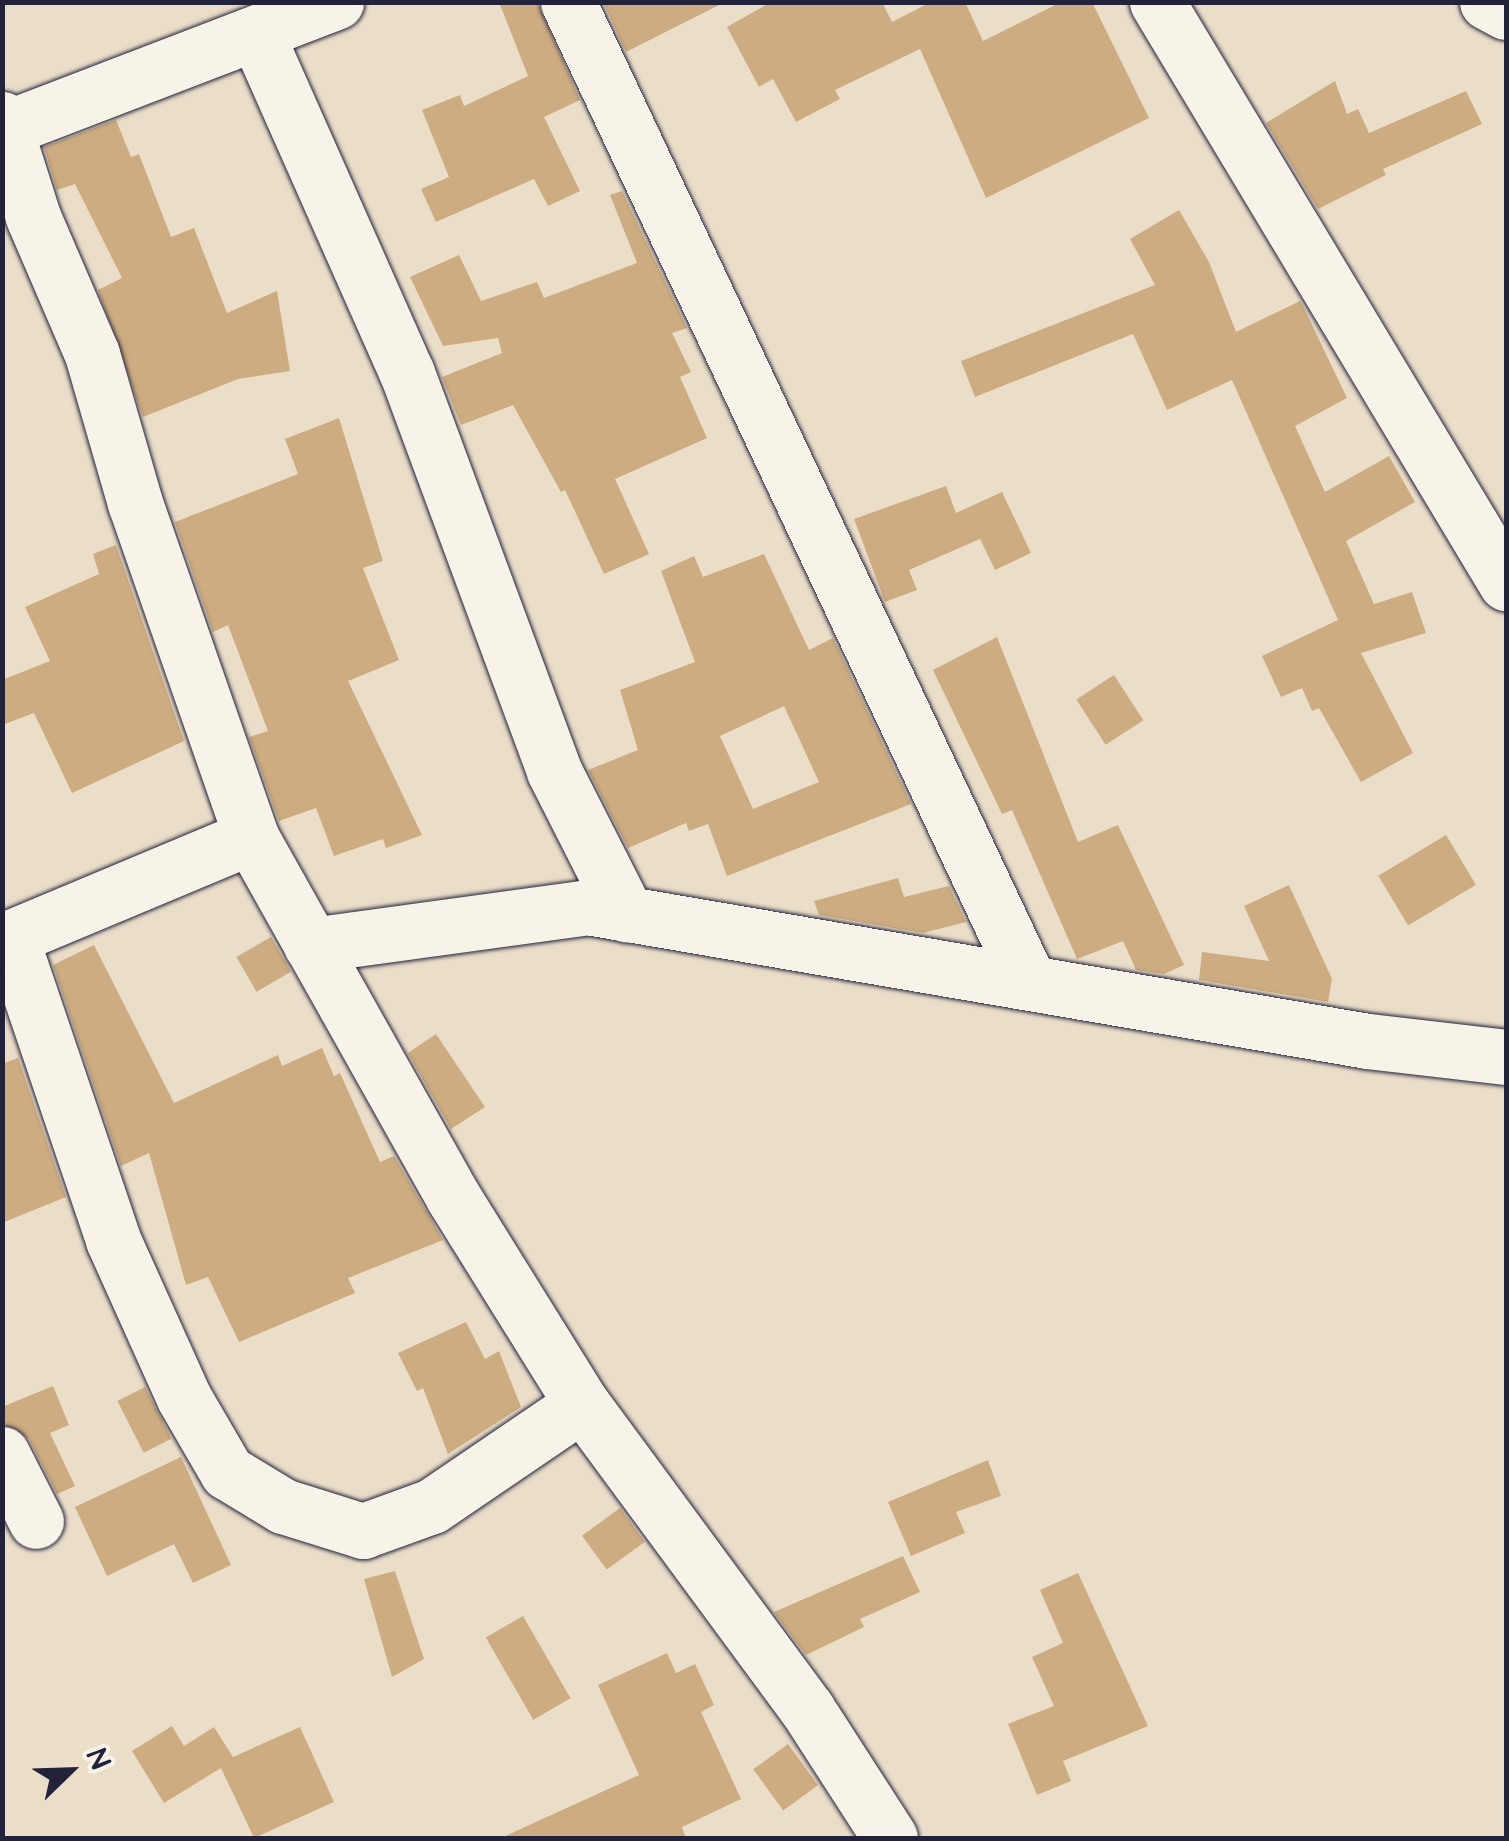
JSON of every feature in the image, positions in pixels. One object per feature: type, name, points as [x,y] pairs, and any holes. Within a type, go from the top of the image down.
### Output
[{"type":"street","points":[[336,2],[270,21],[4,126],[33,217],[92,354],[135,503],[251,837],[453,1197],[582,1404],[807,1708],[890,1838]]},
{"type":"street","points":[[568,2],[1027,978]]},
{"type":"street","points":[[1157,2],[1504,569]]},
{"type":"street","points":[[1486,2],[1506,12]]},
{"type":"street","points":[[270,21],[401,357],[554,771],[627,915]]},
{"type":"street","points":[[251,837],[7,940],[113,1240],[184,1398],[227,1472],[283,1506],[363,1531],[432,1506],[582,1404]]},
{"type":"street","points":[[311,946],[587,907],[1027,978],[1368,1041],[1506,1057]]},
{"type":"street","points":[[2,1454],[36,1521]]},
{"type":"building","points":[[499,2],[537,2],[580,100],[544,117],[580,191],[548,206],[534,179],[436,222],[421,189],[449,177],[422,110],[460,95],[464,106],[528,76]]},
{"type":"building","points":[[603,2],[725,2],[626,52]]},
{"type":"building","points":[[771,2],[882,2],[892,22],[931,2],[965,2],[983,41],[1061,2],[1092,2],[1149,118],[986,198],[920,49],[835,90],[840,99],[796,122],[773,79],[759,87],[727,27]]},
{"type":"building","points":[[1335,81],[1347,114],[1358,109],[1369,133],[1466,91],[1482,124],[1383,169],[1386,175],[1318,209],[1266,123]]},
{"type":"building","points":[[116,120],[131,157],[139,154],[171,237],[194,228],[227,313],[277,291],[290,371],[238,379],[143,417],[98,290],[122,278],[75,184],[57,190],[44,147]]},
{"type":"building","points":[[622,191],[687,328],[672,333],[691,372],[680,377],[707,438],[615,479],[649,554],[604,574],[565,490],[561,492],[513,405],[461,425],[442,377],[502,353],[498,338],[443,346],[410,277],[459,255],[481,301],[537,282],[544,298],[637,263],[610,195]]},
{"type":"building","points":[[1179,210],[1209,262],[1236,332],[1300,301],[1304,308],[1347,398],[1295,426],[1325,492],[1389,456],[1415,502],[1346,541],[1374,604],[1412,592],[1426,633],[1361,653],[1413,753],[1361,782],[1319,708],[1312,711],[1302,688],[1281,697],[1262,656],[1338,620],[1232,380],[1167,410],[1133,334],[975,397],[961,361],[1155,285],[1130,239]]},
{"type":"building","points":[[339,418],[383,561],[363,568],[399,660],[348,681],[422,835],[386,848],[383,839],[334,856],[316,808],[279,821],[249,737],[268,731],[228,625],[213,632],[175,522],[298,474],[285,439]]},
{"type":"building","points":[[946,486],[956,513],[1002,492],[1031,553],[995,570],[980,539],[909,570],[917,590],[885,602],[854,519]]},
{"type":"building","points":[[116,545],[184,741],[72,793],[34,713],[2,725],[2,680],[50,661],[25,607],[99,574],[93,554]]},
{"type":"building","points":[[764,554],[809,650],[833,638],[911,804],[727,876],[708,824],[689,831],[686,823],[628,848],[588,770],[638,750],[620,690],[695,662],[661,571],[694,556],[703,577]],"holes":[[[784,706],[819,782],[753,809],[720,736]]]},
{"type":"building","points":[[997,637],[1078,842],[1118,825],[1184,965],[1164,974],[1136,970],[1123,941],[1077,959],[1012,810],[1002,814],[933,670]]},
{"type":"building","points":[[1114,675],[1143,720],[1106,745],[1076,700]]},
{"type":"building","points":[[1446,835],[1476,885],[1408,925],[1378,876]]},
{"type":"building","points":[[898,878],[904,897],[949,886],[966,922],[923,933],[819,915],[814,901]]},
{"type":"building","points":[[1289,885],[1332,979],[1328,1002],[1199,980],[1202,952],[1269,961],[1244,906]]},
{"type":"building","points":[[271,937],[291,972],[256,992],[236,957]]},
{"type":"building","points":[[94,945],[174,1103],[278,1055],[282,1066],[322,1048],[334,1076],[340,1073],[380,1162],[394,1156],[443,1240],[348,1278],[355,1293],[239,1342],[208,1277],[186,1285],[149,1153],[121,1166],[53,965]]},
{"type":"building","points":[[436,1034],[485,1107],[451,1129],[408,1053]]},
{"type":"building","points":[[18,1058],[66,1197],[2,1223],[2,1064]]},
{"type":"building","points":[[466,1322],[485,1359],[499,1351],[521,1407],[448,1454],[423,1388],[417,1391],[398,1353]]},
{"type":"building","points":[[53,1386],[69,1425],[50,1433],[75,1486],[57,1494],[29,1439],[2,1423],[2,1407]]},
{"type":"building","points":[[145,1387],[171,1439],[144,1453],[117,1401]]},
{"type":"building","points":[[181,1457],[231,1565],[193,1583],[174,1544],[107,1576],[75,1507]]},
{"type":"building","points":[[988,1460],[1001,1496],[956,1512],[965,1533],[911,1556],[888,1502]]},
{"type":"building","points":[[620,1508],[645,1542],[607,1570],[582,1536]]},
{"type":"building","points":[[903,1556],[920,1592],[860,1619],[864,1627],[806,1655],[774,1612]]},
{"type":"building","points":[[395,1571],[424,1659],[392,1677],[364,1579]]},
{"type":"building","points":[[1078,1573],[1148,1726],[1063,1761],[1071,1781],[1037,1795],[1008,1724],[1054,1706],[1032,1657],[1063,1643],[1040,1590]]},
{"type":"building","points":[[523,1616],[570,1698],[533,1720],[486,1638]]},
{"type":"building","points":[[667,1653],[676,1673],[695,1664],[714,1705],[701,1712],[741,1799],[682,1827],[686,1838],[501,1838],[639,1775],[598,1685]]},
{"type":"building","points":[[172,1726],[184,1746],[214,1727],[233,1757],[300,1727],[334,1802],[254,1838],[221,1768],[164,1803],[132,1751]]},
{"type":"building","points":[[788,1744],[818,1785],[783,1811],[753,1769]]}]
